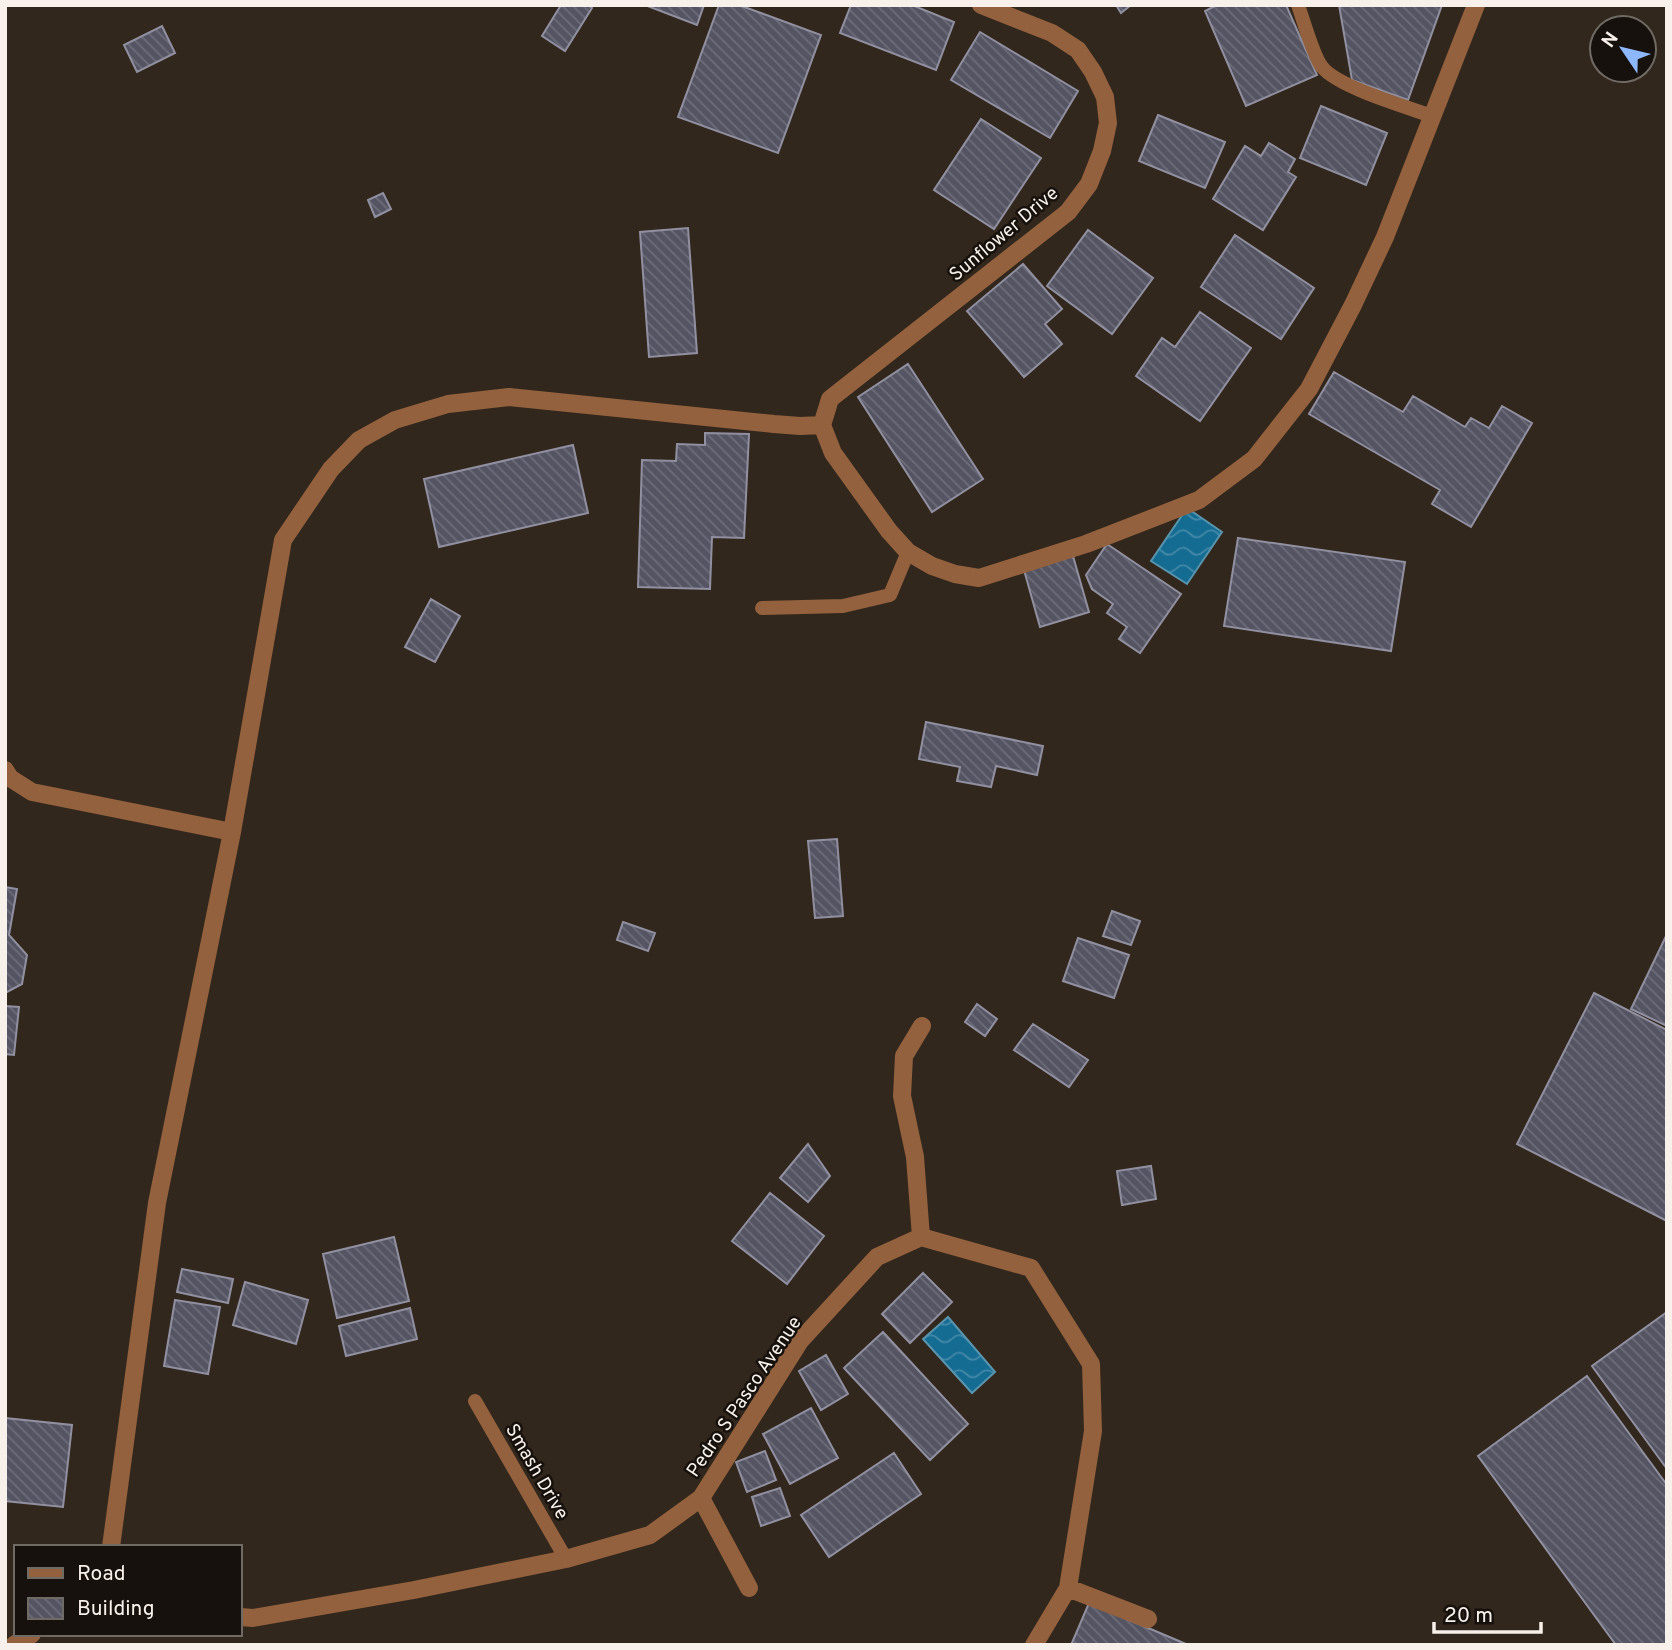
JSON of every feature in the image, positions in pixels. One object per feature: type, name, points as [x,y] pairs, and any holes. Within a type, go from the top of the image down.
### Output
[{"type":"street","name":"Sunflower Drive","points":[[822,425],[830,400],[1068,212],[1089,184],[1102,151],[1108,123],[1105,97],[1078,50],[1052,33],[981,5]]},
{"type":"street","points":[[111,1545],[158,1203],[232,832],[283,540],[331,469],[359,440],[395,420],[447,404],[509,397],[774,424],[822,425],[833,453],[908,552],[932,566],[979,578],[1086,544],[1199,500],[1254,459],[1309,389],[1385,237],[1476,5]]},
{"type":"street","points":[[5,770],[10,778],[32,792],[232,832]]},
{"type":"street","points":[[922,1026],[904,1056],[902,1096],[915,1157],[921,1237],[1031,1268],[1091,1364],[1093,1431],[1068,1588],[1034,1645]]},
{"type":"street","name":"Pedro S Pasco Avenue","points":[[242,1617],[267,1616],[414,1590],[566,1559],[650,1535],[701,1498],[800,1341],[877,1257],[921,1237]]},
{"type":"street","points":[[701,1498],[749,1588]]},
{"type":"street","points":[[1068,1588],[1148,1619]]},
{"type":"lane","points":[[1298,5],[1320,66],[1348,85],[1432,116]]},
{"type":"lane","points":[[762,608],[843,606],[890,595],[908,552]]},
{"type":"lane","name":"Smash Drive","points":[[475,1401],[566,1559]]},
{"type":"water","points":[[1187,508],[1222,532],[1187,584],[1151,561]]},
{"type":"water","points":[[948,1317],[995,1372],[972,1393],[923,1339]]},
{"type":"building","points":[[561,5],[588,5],[592,8],[565,51],[542,36]]},
{"type":"building","points":[[645,5],[704,5],[697,25]]},
{"type":"building","points":[[719,5],[739,5],[821,35],[778,153],[678,117]]},
{"type":"building","points":[[851,5],[912,5],[954,22],[936,70],[840,33]]},
{"type":"building","points":[[1116,5],[1131,5],[1121,13]]},
{"type":"building","points":[[1217,5],[1286,5],[1317,75],[1246,106],[1205,11]]},
{"type":"building","points":[[1339,5],[1442,5],[1408,100],[1352,80]]},
{"type":"building","points":[[162,26],[175,53],[137,72],[124,45]]},
{"type":"building","points":[[980,32],[1078,91],[1050,138],[951,80]]},
{"type":"building","points":[[1321,106],[1387,133],[1366,185],[1300,158]]},
{"type":"building","points":[[1158,115],[1225,142],[1205,188],[1139,161]]},
{"type":"building","points":[[981,119],[1041,158],[994,229],[934,190]]},
{"type":"building","points":[[1269,143],[1295,159],[1288,172],[1296,177],[1263,230],[1213,199],[1245,146],[1261,156]]},
{"type":"building","points":[[383,193],[391,209],[375,217],[368,200]]},
{"type":"building","points":[[688,228],[697,353],[649,357],[640,232]]},
{"type":"building","points":[[1088,230],[1153,278],[1112,334],[1047,286]]},
{"type":"building","points":[[1235,235],[1314,288],[1281,339],[1201,287]]},
{"type":"building","points":[[1023,264],[1062,309],[1045,324],[1062,344],[1024,377],[967,311]]},
{"type":"building","points":[[1200,312],[1251,348],[1200,421],[1136,376],[1162,338],[1175,347]]},
{"type":"building","points":[[908,364],[983,479],[932,512],[858,397]]},
{"type":"building","points":[[1334,372],[1403,412],[1413,396],[1465,427],[1471,418],[1489,428],[1502,406],[1532,423],[1471,527],[1432,504],[1440,490],[1309,414]]},
{"type":"building","points":[[705,433],[749,434],[744,538],[712,537],[710,589],[638,587],[642,460],[676,461],[677,444],[705,445]]},
{"type":"building","points":[[573,445],[588,513],[439,547],[424,479]]},
{"type":"building","points":[[1238,538],[1405,562],[1391,651],[1224,626]]},
{"type":"building","points":[[1107,544],[1181,594],[1140,653],[1119,639],[1127,627],[1107,613],[1113,604],[1092,589],[1086,575]]},
{"type":"building","points":[[1073,556],[1089,612],[1040,627],[1024,570]]},
{"type":"building","points":[[431,599],[460,616],[435,662],[405,647]]},
{"type":"building","points":[[926,722],[1043,746],[1037,775],[996,766],[991,787],[957,781],[960,767],[919,759]]},
{"type":"building","points":[[837,839],[843,916],[815,918],[808,841]]},
{"type":"building","points":[[5,887],[17,889],[9,935],[27,955],[22,984],[5,993]]},
{"type":"building","points":[[1112,911],[1140,921],[1131,945],[1103,936]]},
{"type":"building","points":[[623,922],[655,933],[648,951],[617,940]]},
{"type":"building","points":[[1667,934],[1667,1026],[1631,1009]]},
{"type":"building","points":[[1078,938],[1129,955],[1114,998],[1063,981]]},
{"type":"building","points":[[1594,993],[1667,1030],[1667,1221],[1517,1144]]},
{"type":"building","points":[[977,1004],[997,1019],[985,1036],[965,1022]]},
{"type":"building","points":[[5,1006],[19,1007],[14,1055],[5,1054]]},
{"type":"building","points":[[1033,1024],[1088,1060],[1069,1087],[1014,1050]]},
{"type":"building","points":[[808,1144],[830,1176],[808,1202],[780,1178]]},
{"type":"building","points":[[1151,1166],[1156,1199],[1122,1205],[1117,1171]]},
{"type":"building","points":[[770,1193],[824,1236],[787,1284],[732,1241]]},
{"type":"building","points":[[394,1237],[409,1301],[337,1318],[323,1254]]},
{"type":"building","points":[[182,1269],[233,1279],[228,1303],[177,1292]]},
{"type":"building","points":[[923,1273],[952,1302],[910,1343],[882,1314]]},
{"type":"building","points":[[245,1282],[308,1300],[296,1344],[233,1325]]},
{"type":"building","points":[[175,1300],[220,1307],[208,1374],[164,1366]]},
{"type":"building","points":[[410,1308],[417,1339],[346,1356],[339,1326]]},
{"type":"building","points":[[1667,1312],[1667,1469],[1592,1366]]},
{"type":"building","points":[[883,1332],[968,1424],[930,1460],[844,1368]]},
{"type":"building","points":[[826,1355],[848,1394],[821,1410],[799,1371]]},
{"type":"building","points":[[1587,1376],[1667,1485],[1667,1645],[1616,1645],[1478,1456]]},
{"type":"building","points":[[811,1408],[838,1458],[790,1484],[763,1434]]},
{"type":"building","points":[[5,1418],[72,1425],[63,1507],[5,1501]]},
{"type":"building","points":[[765,1451],[776,1480],[747,1492],[736,1462]]},
{"type":"building","points":[[894,1453],[921,1494],[829,1557],[801,1515]]},
{"type":"building","points":[[780,1488],[790,1516],[761,1526],[752,1497]]},
{"type":"building","points":[[1089,1603],[1186,1644],[1186,1645],[1071,1645]]}]
